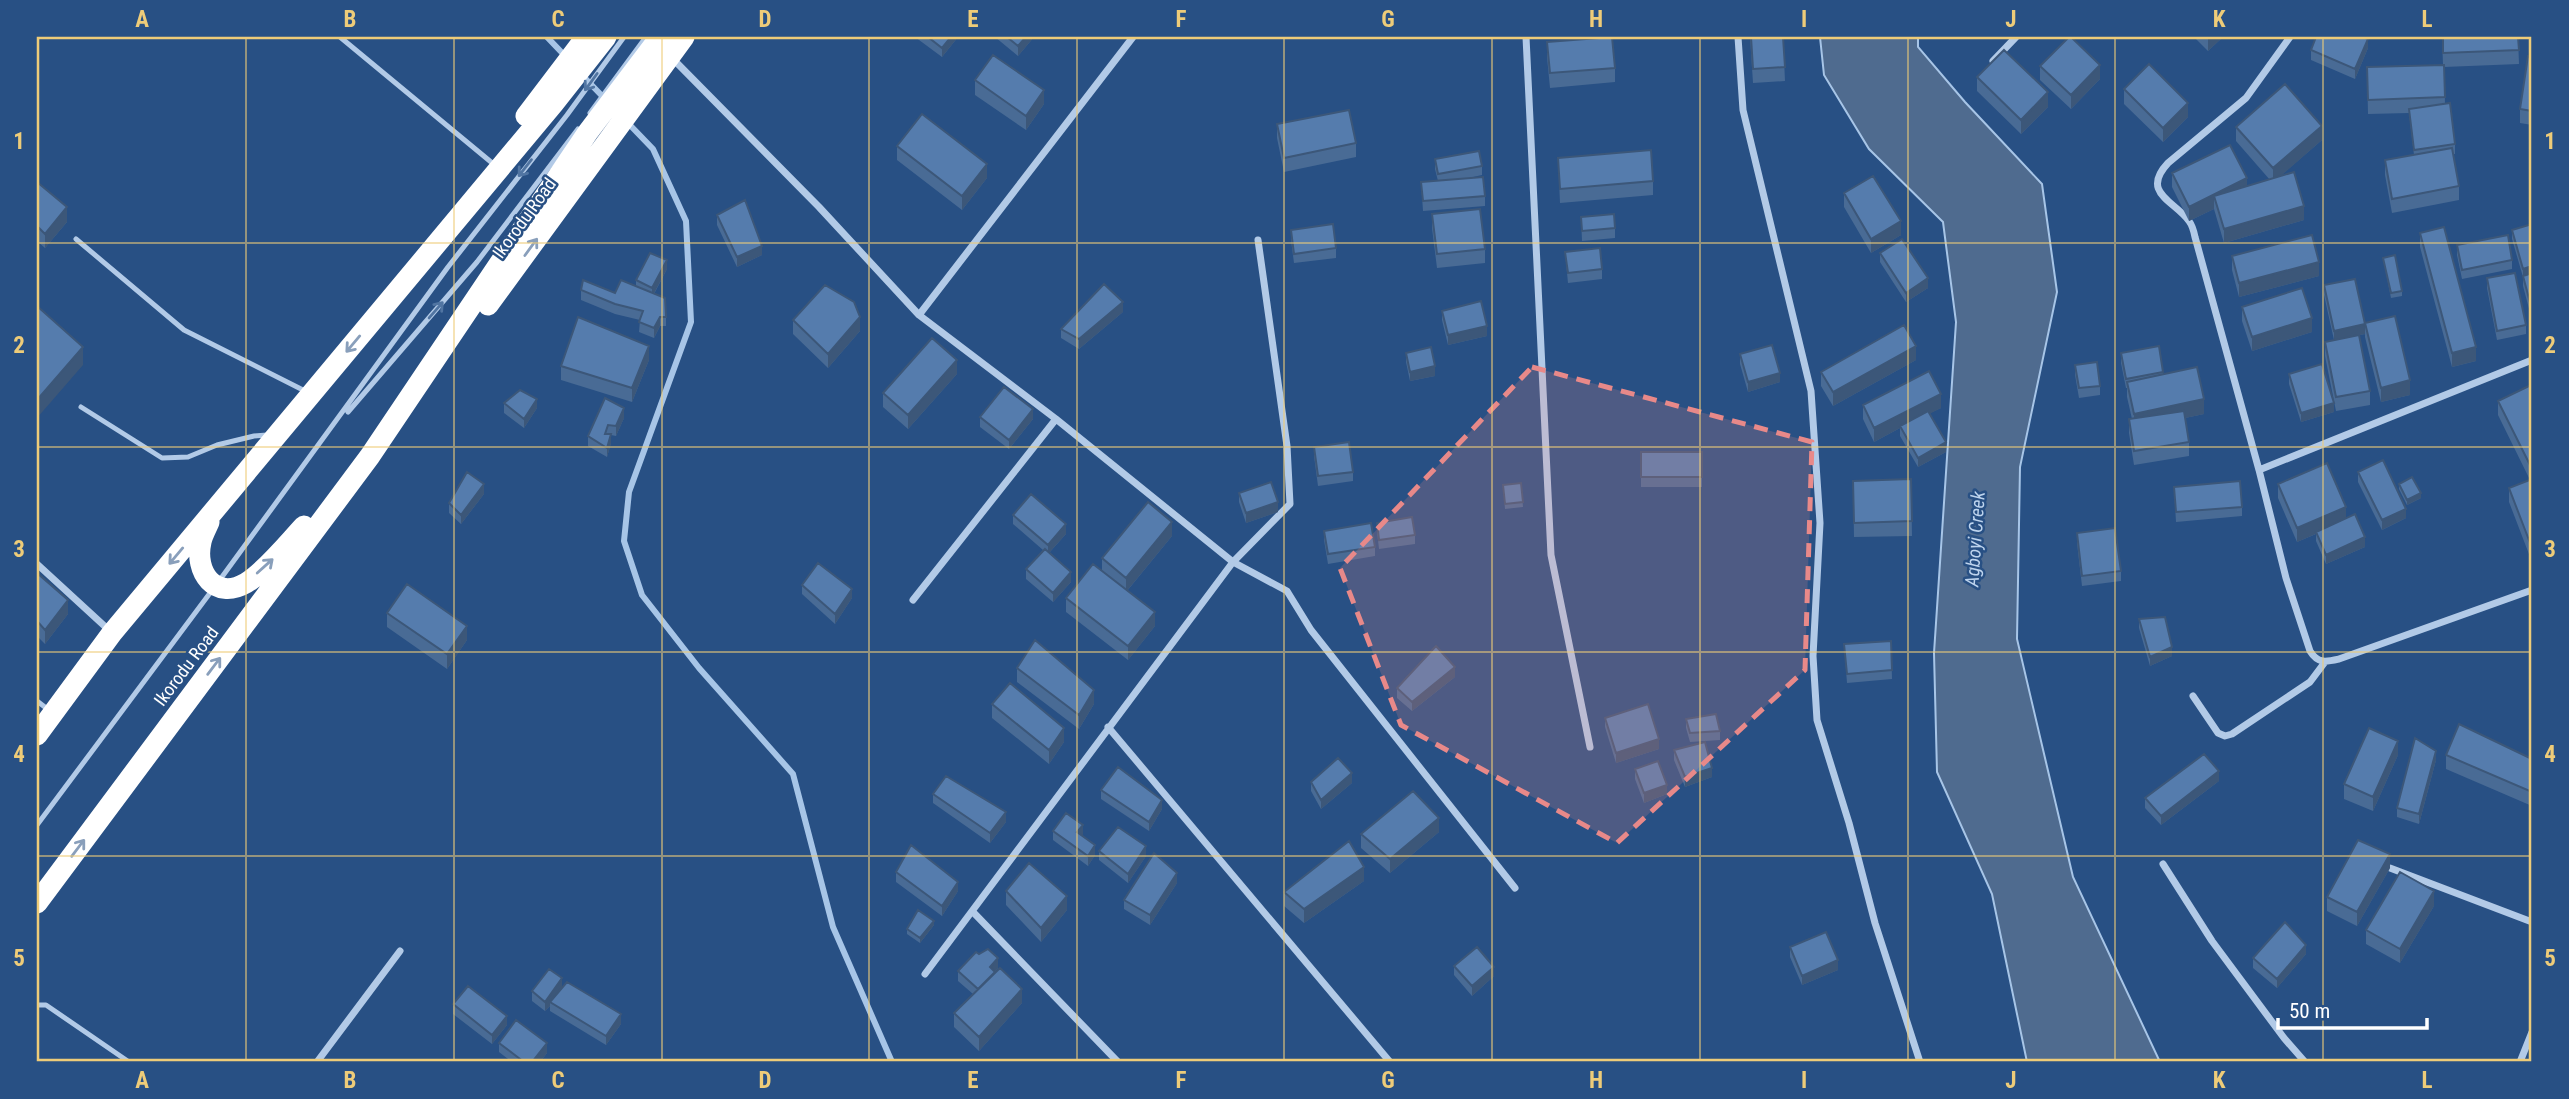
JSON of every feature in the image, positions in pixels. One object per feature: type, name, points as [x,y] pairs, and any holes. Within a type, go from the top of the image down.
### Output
[{"type":"highway","name":"Ikorodu Road","points":[[37,903],[370,456],[479,318],[605,147],[638,71],[660,37]]},
{"type":"highway","name":"Ikorodu Road","points":[[370,456],[585,124],[638,71],[670,56],[684,37]]},
{"type":"highway","points":[[37,735],[45,707],[112,633],[607,40]]},
{"type":"highway","points":[[375,317],[491,162],[555,104]]},
{"type":"highway","points":[[214,511],[200,543],[201,565],[205,577],[215,586],[226,590],[246,583],[275,557],[370,456]]},
{"type":"street","points":[[919,315],[1133,37]]},
{"type":"street","points":[[1526,37],[1551,555],[1590,747]]},
{"type":"street","points":[[1738,37],[1743,110],[1811,391],[1820,523],[1813,656],[1817,720],[1849,823],[1875,923],[1920,1062]]},
{"type":"street","points":[[1993,61],[2017,37]]},
{"type":"street","points":[[2290,37],[2246,98],[2168,163],[2159,172],[2158,181],[2159,191],[2166,201],[2189,221],[2196,237],[2286,578],[2310,651],[2315,659],[2325,662]]},
{"type":"street","points":[[670,56],[819,207],[919,315],[1056,419],[1233,562],[1287,591],[1311,630],[1515,888]]},
{"type":"street","points":[[925,974],[1233,562],[1290,505],[1287,446],[1258,240]]},
{"type":"street","points":[[2259,470],[2532,360]]},
{"type":"street","points":[[913,600],[1056,419]]},
{"type":"street","points":[[37,564],[112,633]]},
{"type":"street","points":[[2193,696],[2218,733],[2225,736],[2232,734],[2309,682],[2325,662],[2532,590]]},
{"type":"street","points":[[1108,727],[1390,1062]]},
{"type":"street","points":[[2163,864],[2212,941],[2305,1062]]},
{"type":"street","points":[[2390,868],[2532,922]]},
{"type":"street","points":[[973,912],[1118,1062]]},
{"type":"street","points":[[317,1062],[400,951]]},
{"type":"street","points":[[2520,1062],[2532,1032]]},
{"type":"lane","points":[[340,37],[491,162]]},
{"type":"lane","points":[[638,71],[646,37]]},
{"type":"lane","points":[[37,825],[327,435],[447,267],[555,104]]},
{"type":"lane","points":[[327,435],[477,262],[585,124]]},
{"type":"lane","points":[[76,239],[184,330],[311,394]]},
{"type":"lane","points":[[80,407],[162,458],[188,457],[217,445],[254,436],[277,435]]},
{"type":"lane","points":[[37,1005],[46,1005],[129,1062]]},
{"type":"highlighted area","points":[[1532,367],[1812,442],[1805,670],[1617,843],[1401,725],[1340,568]]},
{"type":"water","name":"Agboyi Creek","points":[[1820,37],[1918,37],[1918,47],[2042,184],[2057,292],[2020,467],[2017,639],[2073,877],[2160,1062],[2027,1062],[1992,894],[1937,772],[1934,653],[1956,322],[1943,222],[1869,149],[1824,75]]},
{"type":"building","points":[[928,37],[951,37],[942,48]]},
{"type":"building","points":[[1007,37],[1026,37],[1018,46]]},
{"type":"building","points":[[1612,37],[1615,68],[1550,73],[1547,42]]},
{"type":"building","points":[[1751,37],[1783,37],[1785,67],[1753,69]]},
{"type":"building","points":[[2069,37],[2100,65],[2071,95],[2040,66]]},
{"type":"building","points":[[2316,37],[2368,39],[2355,69],[2311,50]]},
{"type":"building","points":[[2443,37],[2518,37],[2519,50],[2443,53]]},
{"type":"building","points":[[2004,50],[2048,92],[2021,120],[1977,77]]},
{"type":"building","points":[[993,55],[1044,90],[1026,116],[975,80]]},
{"type":"building","points":[[2528,56],[2532,57],[2532,111],[2520,109]]},
{"type":"building","points":[[2149,64],[2188,103],[2163,128],[2124,89]]},
{"type":"building","points":[[2444,65],[2445,97],[2368,100],[2367,67]]},
{"type":"building","points":[[2285,84],[2322,126],[2273,168],[2236,127]]},
{"type":"building","points":[[2450,103],[2455,144],[2414,150],[2409,109]]},
{"type":"building","points":[[1349,110],[1356,143],[1284,158],[1277,124]]},
{"type":"building","points":[[922,114],[987,164],[962,196],[897,146]]},
{"type":"building","points":[[2230,145],[2247,178],[2189,207],[2172,173]]},
{"type":"building","points":[[2452,148],[2459,186],[2392,199],[2385,160]]},
{"type":"building","points":[[1651,150],[1653,181],[1560,189],[1558,158]]},
{"type":"building","points":[[1479,151],[1482,166],[1438,174],[1435,159]]},
{"type":"building","points":[[2294,172],[2304,206],[2224,229],[2214,196]]},
{"type":"building","points":[[1873,176],[1901,221],[1871,239],[1844,193]]},
{"type":"building","points":[[1483,177],[1485,196],[1423,201],[1421,182]]},
{"type":"building","points":[[37,182],[67,207],[45,234],[37,226]]},
{"type":"building","points":[[745,200],[762,246],[737,257],[717,215]]},
{"type":"building","points":[[1480,209],[1485,249],[1437,254],[1432,214]]},
{"type":"building","points":[[1614,214],[1615,228],[1582,231],[1581,217]]},
{"type":"building","points":[[1333,224],[1336,248],[1294,254],[1291,230]]},
{"type":"building","points":[[2532,224],[2532,266],[2523,269],[2512,230]]},
{"type":"building","points":[[2444,227],[2476,347],[2452,353],[2420,233]]},
{"type":"building","points":[[2312,235],[2319,262],[2239,283],[2232,256]]},
{"type":"building","points":[[2508,235],[2512,260],[2462,270],[2457,245]]},
{"type":"building","points":[[1902,239],[1928,278],[1906,293],[1880,253]]},
{"type":"building","points":[[1600,248],[1602,269],[1568,273],[1565,252]]},
{"type":"building","points":[[650,253],[667,260],[652,288],[636,280]]},
{"type":"building","points":[[2395,255],[2402,291],[2391,293],[2383,258]]},
{"type":"building","points":[[2515,273],[2526,325],[2497,331],[2487,278]]},
{"type":"building","points":[[2532,273],[2532,310],[2523,276]]},
{"type":"building","points":[[2355,279],[2365,324],[2334,331],[2324,285]]},
{"type":"building","points":[[583,280],[615,293],[621,280],[665,298],[666,317],[660,317],[654,328],[639,322],[643,311],[615,304],[581,290]]},
{"type":"building","points":[[1104,284],[1123,302],[1079,339],[1061,329]]},
{"type":"building","points":[[825,285],[854,302],[860,317],[828,354],[793,320]]},
{"type":"building","points":[[2302,288],[2312,318],[2252,337],[2242,307]]},
{"type":"building","points":[[1481,301],[1487,326],[1448,335],[1442,311]]},
{"type":"building","points":[[37,306],[83,347],[37,400]]},
{"type":"building","points":[[2395,316],[2410,380],[2381,388],[2365,323]]},
{"type":"building","points":[[578,317],[649,346],[632,388],[561,366]]},
{"type":"building","points":[[1904,325],[1916,346],[1833,392],[1821,372]]},
{"type":"building","points":[[2359,335],[2370,391],[2336,397],[2325,342]]},
{"type":"building","points":[[932,338],[957,360],[908,415],[883,393]]},
{"type":"building","points":[[1772,345],[1780,373],[1748,382],[1740,354]]},
{"type":"building","points":[[2159,346],[2163,372],[2126,379],[2121,353]]},
{"type":"building","points":[[1431,347],[1435,366],[1410,372],[1406,353]]},
{"type":"building","points":[[2097,362],[2100,386],[2079,388],[2075,365]]},
{"type":"building","points":[[2322,364],[2334,403],[2301,413],[2289,374]]},
{"type":"building","points":[[2197,367],[2204,399],[2134,414],[2127,382]]},
{"type":"building","points":[[1929,371],[1941,394],[1874,428],[1863,405]]},
{"type":"building","points":[[2531,385],[2532,388],[2532,469],[2498,401]]},
{"type":"building","points":[[1004,387],[1033,409],[1009,440],[980,417]]},
{"type":"building","points":[[520,390],[537,399],[524,419],[504,403]]},
{"type":"building","points":[[605,398],[624,408],[616,426],[608,425],[605,434],[611,434],[607,448],[588,436]]},
{"type":"building","points":[[1928,411],[1946,442],[1918,458],[1900,426]]},
{"type":"building","points":[[2184,411],[2189,442],[2134,451],[2129,419]]},
{"type":"building","points":[[1349,442],[1353,472],[1318,476],[1314,447]]},
{"type":"building","points":[[1641,452],[1702,452],[1702,477],[1641,477]]},
{"type":"building","points":[[2383,460],[2406,509],[2382,520],[2358,472]]},
{"type":"building","points":[[2327,463],[2346,507],[2297,528],[2278,484]]},
{"type":"building","points":[[467,472],[484,484],[461,515],[449,503]]},
{"type":"building","points":[[2412,477],[2421,493],[2407,500],[2399,484]]},
{"type":"building","points":[[1911,479],[1912,521],[1854,523],[1853,481]]},
{"type":"building","points":[[2532,479],[2532,548],[2509,488]]},
{"type":"building","points":[[2240,481],[2242,507],[2176,512],[2174,487]]},
{"type":"building","points":[[1271,482],[1278,502],[1246,513],[1239,493]]},
{"type":"building","points":[[1521,483],[1523,502],[1505,504],[1503,485]]},
{"type":"building","points":[[1031,494],[1066,524],[1048,545],[1013,515]]},
{"type":"building","points":[[1148,502],[1172,522],[1126,578],[1102,558]]},
{"type":"building","points":[[2355,514],[2365,537],[2326,555],[2316,532]]},
{"type":"building","points":[[1412,517],[1415,535],[1379,540],[1377,523]]},
{"type":"building","points":[[1371,523],[1375,547],[1328,554],[1324,531]]},
{"type":"building","points":[[2115,528],[2121,571],[2082,576],[2077,533]]},
{"type":"building","points":[[1045,549],[1071,572],[1053,593],[1026,569]]},
{"type":"building","points":[[818,563],[852,589],[835,614],[802,585]]},
{"type":"building","points":[[1093,564],[1155,612],[1128,646],[1066,598]]},
{"type":"building","points":[[37,573],[68,600],[45,630],[37,621]]},
{"type":"building","points":[[407,584],[467,626],[447,654],[387,613]]},
{"type":"building","points":[[2165,617],[2172,647],[2150,657],[2139,619]]},
{"type":"building","points":[[1035,640],[1094,690],[1079,715],[1017,668]]},
{"type":"building","points":[[1891,641],[1892,670],[1847,674],[1844,644]]},
{"type":"building","points":[[1436,646],[1455,667],[1412,702],[1397,688]]},
{"type":"building","points":[[1010,683],[1064,728],[1049,750],[992,704]]},
{"type":"building","points":[[1648,704],[1659,739],[1616,753],[1605,718]]},
{"type":"building","points":[[1716,714],[1720,731],[1690,733],[1686,719]]},
{"type":"building","points":[[2459,724],[2532,759],[2532,792],[2446,755]]},
{"type":"building","points":[[2369,728],[2398,741],[2373,797],[2344,784]]},
{"type":"building","points":[[2415,738],[2436,751],[2419,814],[2397,808]]},
{"type":"building","points":[[1705,742],[1712,768],[1685,777],[1674,750]]},
{"type":"building","points":[[2204,754],[2219,771],[2161,816],[2145,798]]},
{"type":"building","points":[[1338,758],[1352,773],[1321,800],[1311,782]]},
{"type":"building","points":[[1658,761],[1667,785],[1644,793],[1635,769]]},
{"type":"building","points":[[1118,767],[1162,800],[1149,822],[1101,790]]},
{"type":"building","points":[[946,776],[1006,812],[990,833],[933,794]]},
{"type":"building","points":[[1413,791],[1439,818],[1390,859],[1361,834]]},
{"type":"building","points":[[1066,813],[1083,825],[1077,832],[1095,845],[1088,856],[1053,831]]},
{"type":"building","points":[[1118,827],[1146,846],[1128,874],[1099,851]]},
{"type":"building","points":[[2358,840],[2390,854],[2357,912],[2327,897]]},
{"type":"building","points":[[1349,841],[1364,867],[1304,909],[1284,892]]},
{"type":"building","points":[[911,845],[958,882],[942,906],[896,872]]},
{"type":"building","points":[[1154,853],[1177,873],[1150,915],[1124,900]]},
{"type":"building","points":[[1029,863],[1067,896],[1041,928],[1006,891]]},
{"type":"building","points":[[2400,872],[2434,891],[2400,949],[2366,930]]},
{"type":"building","points":[[918,910],[934,921],[920,938],[907,929]]},
{"type":"building","points":[[2285,922],[2306,945],[2277,979],[2253,958]]},
{"type":"building","points":[[1826,932],[1838,960],[1802,976],[1790,947]]},
{"type":"building","points":[[1477,947],[1494,967],[1472,986],[1454,966]]},
{"type":"building","points":[[988,949],[998,958],[990,967],[995,972],[978,989],[958,971],[976,952],[979,954]]},
{"type":"building","points":[[1000,968],[1022,989],[979,1037],[954,1013]]},
{"type":"building","points":[[549,969],[562,978],[545,1002],[532,991]]},
{"type":"building","points":[[567,982],[621,1014],[606,1036],[550,1002]]},
{"type":"building","points":[[468,986],[507,1016],[492,1035],[453,1004]]},
{"type":"building","points":[[516,1020],[547,1043],[532,1062],[524,1062],[499,1043]]},
{"type":"waterway","points":[[547,37],[567,58]]},
{"type":"waterway","points":[[581,74],[605,99]]},
{"type":"waterway","points":[[627,122],[653,149],[686,221],[691,322],[629,492],[624,541],[642,595],[699,668],[793,774],[833,927],[892,1062]]}]
